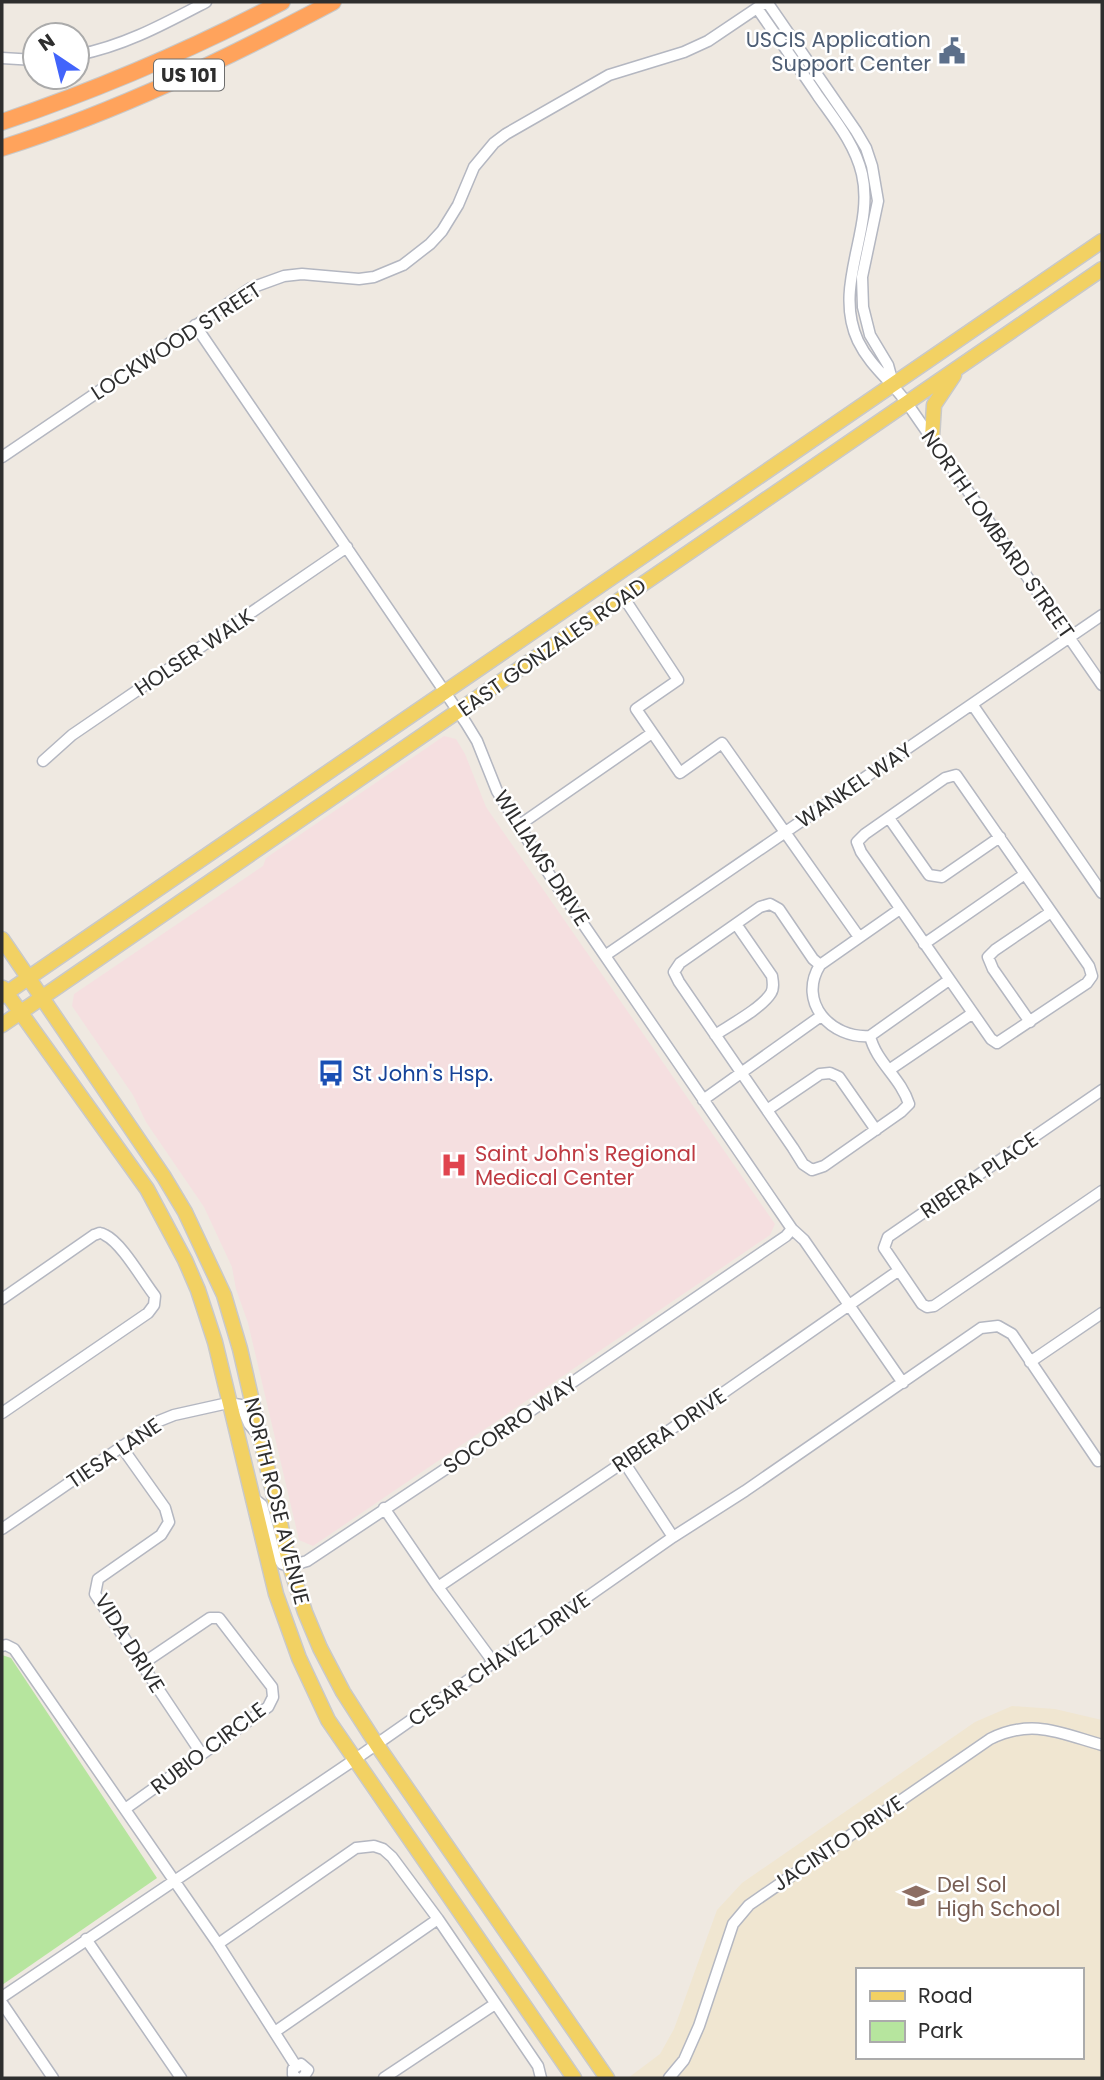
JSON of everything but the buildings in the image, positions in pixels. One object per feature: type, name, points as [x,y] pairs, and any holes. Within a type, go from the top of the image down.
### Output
[{"type":"highway","name":"US 101","points":[[2,122],[75,97],[167,59],[282,2]]},
{"type":"highway","name":"US 101","points":[[2,150],[174,82],[333,2]]},
{"type":"main road","name":"EAST GONZALES ROAD","points":[[3,992],[29,978],[310,786],[1102,241]]},
{"type":"main road","name":"EAST GONZALES ROAD","points":[[2,1025],[238,867],[458,712],[1102,269]]},
{"type":"main road","points":[[932,437],[934,405],[958,368]]},
{"type":"main road","points":[[238,867],[242,844],[303,802],[310,786]]},
{"type":"main road","name":"NORTH ROSE AVENUE","points":[[2,939],[164,1177],[204,1250],[229,1311],[290,1566],[305,1612],[342,1692],[607,2078]]},
{"type":"main road","name":"NORTH ROSE AVENUE","points":[[3,992],[139,1177],[172,1234],[198,1290],[215,1342],[276,1594],[316,1699],[354,1760],[574,2078]]},
{"type":"street","points":[[91,51],[137,37],[206,2]]},
{"type":"street","name":"LOCKWOOD STREET","points":[[2,457],[251,288],[302,274],[344,280],[374,277],[402,265],[430,244],[442,231],[458,205],[474,167],[494,143],[506,134],[609,75],[684,52],[708,41],[764,4]]},
{"type":"street","name":"NORTH LOMBARD STREET","points":[[764,4],[866,148],[878,201],[862,277],[863,307],[870,335],[888,365],[893,383],[1102,685]]},
{"type":"street","points":[[2,58],[21,59]]},
{"type":"street","name":"WILLIAMS DRIVE","points":[[195,325],[477,741],[490,777],[518,826],[792,1229],[804,1240],[903,1383]]},
{"type":"street","name":"HOLSER WALK","points":[[43,761],[75,733],[347,547]]},
{"type":"street","points":[[624,598],[678,680],[636,709],[652,733],[680,773],[722,743],[859,937]]},
{"type":"street","name":"WANKEL WAY","points":[[606,955],[1102,614]]},
{"type":"street","points":[[972,704],[1102,893]]},
{"type":"street","points":[[518,826],[652,733]]},
{"type":"street","points":[[956,775],[1089,966],[1091,973],[1087,983],[998,1042],[991,1039],[859,847],[857,842],[864,834],[889,818],[945,778],[956,775]]},
{"type":"street","points":[[889,818],[929,876],[942,877],[1000,837]]},
{"type":"street","points":[[924,944],[1025,874]]},
{"type":"street","points":[[820,965],[813,959],[779,909],[771,904],[760,907],[680,963],[674,972],[803,1164],[813,1170],[824,1166],[909,1104],[906,1095],[873,1048],[870,1035]]},
{"type":"street","points":[[900,909],[820,965],[815,974],[813,991],[821,1016],[828,1024],[843,1032],[859,1037],[870,1035],[950,980]]},
{"type":"street","points":[[1030,1022],[993,969],[988,957],[1051,912]]},
{"type":"street","points":[[715,1035],[760,1004],[770,995],[774,986],[772,976],[736,924]]},
{"type":"street","points":[[889,1070],[973,1013]]},
{"type":"street","points":[[703,1100],[821,1016]]},
{"type":"street","points":[[767,1110],[820,1073],[830,1073],[839,1077],[876,1130]]},
{"type":"street","name":"RIBERA PLACE","points":[[898,1271],[884,1248],[888,1237],[1102,1090]]},
{"type":"street","points":[[898,1271],[922,1304],[927,1307],[934,1306],[1102,1191]]},
{"type":"street","name":"SOCORRO WAY","points":[[290,1566],[307,1561],[503,1430],[786,1236],[792,1229]]},
{"type":"street","points":[[2,1299],[100,1233],[118,1247],[155,1296],[154,1305],[145,1315],[2,1413]]},
{"type":"street","name":"RIBERA DRIVE","points":[[438,1587],[624,1462],[898,1271]]},
{"type":"street","points":[[1102,1313],[1030,1362],[1095,1456],[1102,1444]]},
{"type":"street","name":"CESAR CHAVEZ DRIVE","points":[[2,1997],[377,1745],[673,1537],[981,1328],[998,1326],[1012,1334],[1030,1362]]},
{"type":"street","points":[[228,1403],[241,1405],[249,1424],[260,1437]]},
{"type":"street","name":"TIESA LANE","points":[[2,1529],[151,1425],[174,1415],[228,1403]]},
{"type":"street","name":"VIDA DRIVE","points":[[121,1446],[165,1508],[169,1522],[161,1535],[98,1579],[94,1586],[95,1594],[201,1753]]},
{"type":"street","points":[[624,1462],[673,1537]]},
{"type":"street","points":[[253,1498],[262,1505],[278,1559],[282,1564],[290,1566]]},
{"type":"street","points":[[384,1508],[495,1663]]},
{"type":"street","name":"RUBIO CIRCLE","points":[[125,1809],[268,1707],[273,1697],[272,1687],[219,1618],[210,1618],[142,1664]]},
{"type":"street","points":[[4,1645],[14,1649],[218,1944],[276,2031],[298,2076]]},
{"type":"street","name":"JACINTO DRIVE","points":[[669,2078],[684,2060],[699,2026],[733,1924],[749,1905],[990,1739],[1007,1731],[1042,1727],[1102,1745]]},
{"type":"street","points":[[218,1944],[356,1848],[374,1846],[383,1849],[392,1857],[438,1919],[538,2066],[541,2078]]},
{"type":"street","points":[[276,2031],[438,1919]]},
{"type":"street","points":[[86,1940],[181,2078]]},
{"type":"street","points":[[2,2003],[53,2078]]},
{"type":"street","points":[[384,2078],[495,2004]]},
{"type":"shaded area","name":"Saint John's Regional Medical Center","points":[[444,736],[456,739],[465,754],[486,807],[775,1224],[770,1235],[313,1546],[299,1540],[248,1323],[236,1289],[232,1267],[204,1207],[146,1122],[133,1095],[72,1006],[74,994],[263,866],[266,858]]},
{"type":"shaded area","name":"Del Sol High School","points":[[1012,1706],[1055,1709],[1102,1720],[1102,2078],[628,2078],[660,2054],[674,2029],[717,1910],[742,1883],[975,1722]]},
{"type":"green space","points":[[2,1655],[11,1658],[157,1878],[2,1985]]},
{"type":"place","name":"USCIS Application Support Center","points":[[952,51]]},
{"type":"place","name":"St John's Hsp.","points":[[331,1073]]},
{"type":"place","name":"Saint John's Regional Medical Center","points":[[454,1165]]},
{"type":"place","name":"Del Sol High School","points":[[916,1896]]}]
